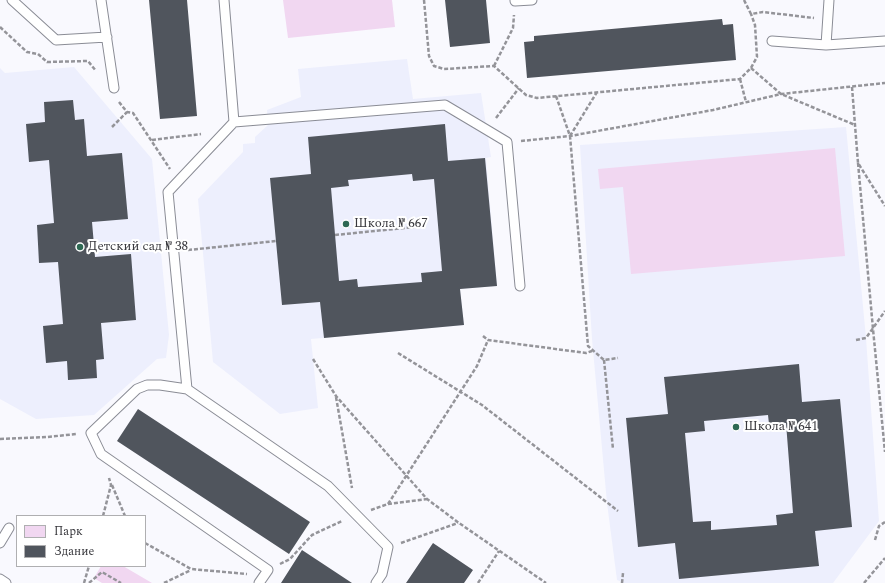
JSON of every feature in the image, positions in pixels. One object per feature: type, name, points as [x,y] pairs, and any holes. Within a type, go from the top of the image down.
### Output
[{"type":"lane","points":[[12,0],[56,40],[106,37]]},
{"type":"lane","points":[[101,0],[115,92]]},
{"type":"lane","points":[[224,0],[234,122]]},
{"type":"lane","points":[[515,1],[532,0]]},
{"type":"lane","points":[[826,45],[829,0]]},
{"type":"lane","points":[[772,41],[826,45],[885,41]]},
{"type":"lane","points":[[187,389],[168,192],[234,122],[445,105],[507,142],[520,286]]},
{"type":"lane","points":[[258,583],[268,570],[101,454],[91,433],[137,389],[148,385],[160,385],[187,389],[328,486],[388,547],[382,574],[376,583]]},
{"type":"lane","points":[[0,543],[9,528]]},
{"type":"lane","points":[[0,579],[6,583]]},
{"type":"path","points":[[424,0],[429,56],[434,66],[444,69],[494,66],[526,94],[537,98],[740,79],[751,68],[757,57],[755,25],[744,0]]},
{"type":"path","points":[[494,66],[513,28],[515,1]]},
{"type":"path","points":[[751,14],[763,12],[828,20]]},
{"type":"path","points":[[0,27],[27,52],[38,54],[47,62],[88,61],[97,73]]},
{"type":"path","points":[[751,68],[781,94],[855,125]]},
{"type":"path","points":[[740,79],[746,102]]},
{"type":"path","points":[[507,142],[570,136],[713,110],[781,94],[885,82]]},
{"type":"path","points":[[852,87],[885,452]]},
{"type":"path","points":[[489,131],[519,88]]},
{"type":"path","points":[[115,92],[128,112],[133,113],[152,140],[178,182]]},
{"type":"path","points":[[570,136],[597,92]]},
{"type":"path","points":[[556,96],[570,136],[588,346],[604,360],[612,449]]},
{"type":"path","points":[[112,127],[128,112]]},
{"type":"path","points":[[152,140],[225,131]]},
{"type":"path","points":[[858,163],[885,206]]},
{"type":"path","points":[[335,235],[414,227]]},
{"type":"path","points":[[174,252],[276,241]]},
{"type":"path","points":[[856,340],[866,338],[885,311]]},
{"type":"path","points":[[483,336],[488,340],[586,353],[593,350]]},
{"type":"path","points":[[388,504],[477,366],[488,340]]},
{"type":"path","points":[[398,352],[482,405],[618,511]]},
{"type":"path","points":[[604,360],[618,358]]},
{"type":"path","points":[[313,359],[336,396],[427,499],[546,583]]},
{"type":"path","points":[[336,396],[356,515]]},
{"type":"path","points":[[0,439],[91,433]]},
{"type":"path","points":[[101,454],[125,515]]},
{"type":"path","points":[[103,515],[112,484]]},
{"type":"path","points":[[146,543],[191,569],[252,575],[268,570],[290,559],[312,535],[356,515],[388,504],[427,499]]},
{"type":"path","points":[[875,540],[879,526],[885,522]]},
{"type":"path","points":[[388,547],[459,523]]},
{"type":"path","points":[[478,583],[499,551]]},
{"type":"path","points":[[864,583],[885,558]]},
{"type":"path","points":[[84,583],[89,567]]},
{"type":"path","points":[[164,583],[191,569]]},
{"type":"path","points":[[89,583],[102,572],[121,583]]},
{"type":"path","points":[[622,583],[624,573]]},
{"type":"shaded area","name":"Школа № 667","points":[[407,59],[413,99],[481,93],[491,157],[486,158],[497,286],[460,289],[464,325],[311,339],[318,408],[280,414],[213,362],[198,199],[243,152],[243,144],[255,143],[255,137],[268,125],[267,110],[301,97],[298,69]]},
{"type":"shaded area","name":"Детский сад № 38","points":[[74,67],[152,159],[169,335],[166,358],[157,359],[94,415],[36,419],[0,399],[0,68],[5,73]]},
{"type":"shaded area","name":"Школа № 641","points":[[846,127],[866,338],[879,521],[833,583],[624,583],[617,580],[607,503],[592,339],[580,145]]},
{"type":"green space","points":[[283,0],[392,0],[395,27],[288,38]]},
{"type":"green space","points":[[835,148],[845,256],[631,274],[623,187],[600,189],[598,169]]},
{"type":"green space","points":[[100,567],[125,567],[152,583],[102,583],[94,578]]},
{"type":"building","points":[[149,0],[187,0],[197,116],[160,119]]},
{"type":"building","points":[[445,0],[486,0],[490,43],[450,47]]},
{"type":"building","points":[[722,19],[723,25],[733,24],[736,60],[527,78],[524,42],[534,41],[534,36]]},
{"type":"building","points":[[73,100],[75,120],[84,119],[87,156],[122,153],[128,219],[92,222],[95,257],[131,254],[136,320],[101,323],[104,359],[96,360],[97,378],[68,380],[67,361],[46,363],[43,326],[63,324],[58,262],[39,263],[37,225],[54,223],[49,160],[29,162],[26,124],[45,122],[44,102]]},
{"type":"building","points":[[445,124],[448,161],[485,158],[497,286],[460,289],[464,325],[324,338],[320,302],[282,305],[270,178],[311,174],[308,137]],"holes":[[[412,174],[413,181],[434,179],[442,271],[421,273],[422,282],[358,287],[357,279],[339,281],[331,188],[349,186],[348,180]]]},
{"type":"building","points":[[799,364],[802,402],[840,399],[852,527],[815,531],[819,566],[679,579],[675,543],[638,547],[626,418],[668,414],[664,377]],"holes":[[[768,415],[769,424],[786,423],[793,513],[776,515],[777,525],[711,530],[711,521],[693,522],[685,433],[705,431],[704,421]]]},
{"type":"building","points":[[138,409],[310,522],[289,554],[117,441]]},
{"type":"building","points":[[433,543],[473,570],[464,583],[406,583]]},
{"type":"building","points":[[302,550],[352,583],[281,583]]},
{"type":"place","name":"Школа № 667","points":[[346,224]]},
{"type":"place","name":"Детский сад № 38","points":[[80,247]]},
{"type":"place","name":"Школа № 641","points":[[736,427]]}]
